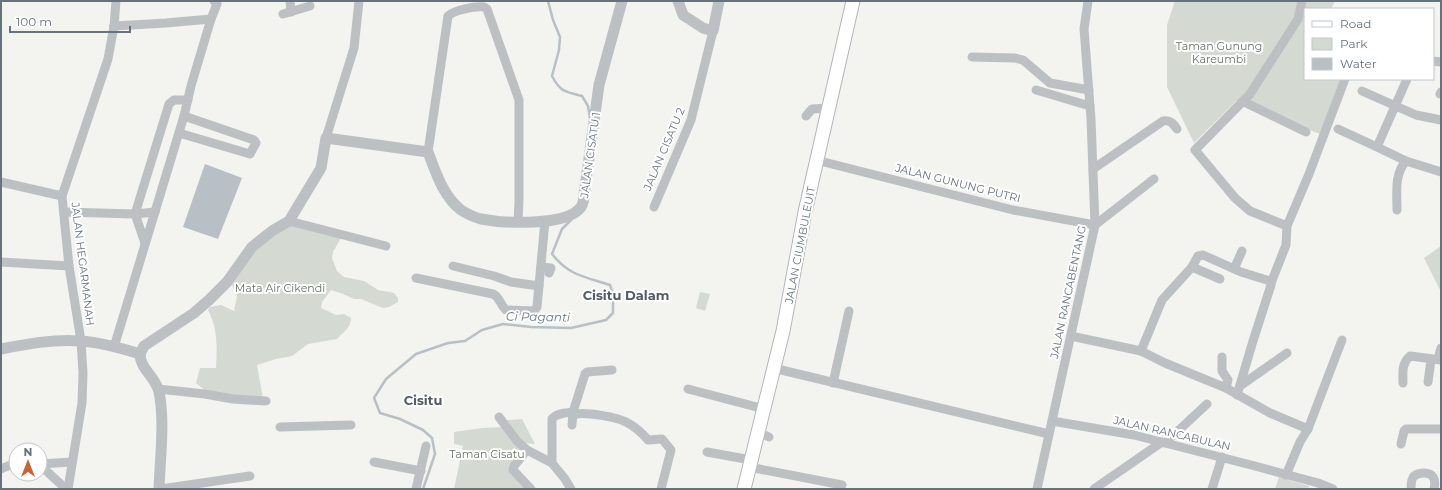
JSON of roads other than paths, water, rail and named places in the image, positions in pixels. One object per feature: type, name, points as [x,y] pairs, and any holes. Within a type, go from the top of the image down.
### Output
[{"type":"main road","name":"JALAN CIUMBULEUIT","points":[[744,489],[750,464],[764,434],[764,409],[783,331],[816,160],[853,1]]},
{"type":"street","name":"JALAN HEGARMANAH","points":[[67,489],[82,404],[83,373],[81,341],[69,266],[62,196],[108,59],[112,44],[116,1]]},
{"type":"street","points":[[290,1],[287,13],[310,6]]},
{"type":"street","points":[[250,476],[160,489],[161,407],[158,389],[141,362],[140,354],[144,346],[194,313],[209,300],[227,282],[252,247],[272,231],[289,221],[321,168],[326,138],[354,48],[360,1]]},
{"type":"street","name":"JALAN CISATU 1","points":[[428,152],[447,194],[462,210],[479,219],[518,222],[545,221],[568,216],[580,209],[599,85],[622,1]]},
{"type":"street","points":[[678,1],[683,15],[703,28],[713,31],[719,1]]},
{"type":"street","name":"JALAN RANCABENTANG","points":[[1037,489],[1095,225],[1090,106],[1084,29],[1088,1]]},
{"type":"street","points":[[114,347],[179,133],[216,2]]},
{"type":"street","points":[[1287,226],[1250,211],[1235,198],[1195,150],[1244,102],[1250,94],[1302,20],[1300,2]]},
{"type":"street","points":[[326,138],[428,152],[448,16],[451,13],[475,7],[484,7],[519,100],[518,222]]},
{"type":"street","points":[[114,26],[166,23],[211,18]]},
{"type":"street","name":"JALAN CISATU 2","points":[[654,207],[691,120],[713,31]]},
{"type":"street","points":[[972,57],[1015,58],[1023,60],[1050,83],[1089,90]]},
{"type":"street","points":[[1239,391],[1271,283],[1286,245],[1287,226],[1309,174],[1345,80]]},
{"type":"street","points":[[1377,147],[1407,80]]},
{"type":"street","points":[[1036,90],[1090,106]]},
{"type":"street","points":[[1362,91],[1416,115],[1441,120]]},
{"type":"street","points":[[145,243],[135,214],[169,104],[174,100],[188,100]]},
{"type":"street","points":[[1244,102],[1306,132]]},
{"type":"street","points":[[806,116],[812,109],[829,108]]},
{"type":"street","points":[[179,133],[250,154],[256,143],[254,140],[184,116]]},
{"type":"street","points":[[1093,169],[1163,121],[1173,123],[1177,129]]},
{"type":"street","points":[[1338,129],[1406,161],[1441,172]]},
{"type":"street","name":"JALAN GUNUNG PUTRI","points":[[816,160],[1012,210],[1095,225]]},
{"type":"street","points":[[1397,210],[1398,174],[1406,161]]},
{"type":"street","points":[[1095,225],[1154,179]]},
{"type":"street","points":[[1,182],[62,196]]},
{"type":"street","points":[[64,212],[135,214],[155,212]]},
{"type":"street","points":[[289,221],[386,246]]},
{"type":"street","points":[[416,278],[493,294],[498,297],[502,307],[506,310],[536,310],[545,221]]},
{"type":"street","points":[[1234,269],[1242,251]]},
{"type":"street","points":[[1141,351],[1162,300],[1192,267],[1195,260],[1200,255],[1271,283]]},
{"type":"street","points":[[1,262],[69,266]]},
{"type":"street","points":[[453,266],[494,276],[511,282],[539,286]]},
{"type":"street","points":[[541,267],[551,268],[549,273]]},
{"type":"street","points":[[1192,267],[1220,279]]},
{"type":"street","points":[[832,382],[849,312]]},
{"type":"street","points":[[1071,336],[1141,351],[1165,363],[1226,388],[1239,391],[1270,413],[1308,429]]},
{"type":"street","points":[[1286,475],[1300,442],[1308,429],[1342,340]]},
{"type":"street","points":[[1,350],[48,341],[81,341],[114,347],[140,354]]},
{"type":"street","points":[[1428,382],[1440,348]]},
{"type":"street","points":[[1239,391],[1287,353]]},
{"type":"street","points":[[1403,383],[1403,367],[1406,359],[1410,356],[1437,360]]},
{"type":"street","points":[[1222,357],[1222,371],[1228,380],[1226,388]]},
{"type":"street","points":[[773,368],[1049,434]]},
{"type":"street","points":[[572,425],[585,374],[587,372],[612,370]]},
{"type":"street","points":[[158,389],[233,399],[266,401]]},
{"type":"street","points":[[688,389],[764,409]]},
{"type":"street","points":[[1094,489],[1164,442],[1207,404]]},
{"type":"street","points":[[552,463],[553,417],[560,414],[584,412],[625,422],[643,434],[648,440],[662,439],[671,450],[661,489]]},
{"type":"street","points":[[499,417],[517,441],[527,450],[552,463],[571,489]]},
{"type":"street","name":"JALAN RANCABULAN","points":[[1052,421],[1134,435],[1164,442],[1333,489]]},
{"type":"street","points":[[280,427],[351,425]]},
{"type":"street","points":[[1401,444],[1404,431],[1406,429],[1441,429]]},
{"type":"street","points":[[416,489],[426,446]]},
{"type":"street","points":[[527,450],[514,466],[513,470],[531,489]]},
{"type":"street","points":[[707,452],[750,464],[842,485]]},
{"type":"street","points":[[1212,489],[1222,457]]},
{"type":"street","points":[[48,464],[72,462]]},
{"type":"street","points":[[374,462],[421,471]]},
{"type":"street","points":[[48,472],[67,489]]},
{"type":"street","points":[[1411,489],[1415,475],[1421,473],[1430,474],[1433,476],[1435,480],[1434,489]]},
{"type":"water","points":[[205,164],[242,178],[218,239],[183,227]]},
{"type":"waterway","name":"Ci Paganti","points":[[548,1],[553,20],[560,37],[559,50],[552,76],[558,86],[567,92],[582,96],[588,106],[590,118]]},
{"type":"waterway","name":"Ci Paganti","points":[[423,489],[435,454],[432,438],[423,430],[400,419],[380,413],[374,398],[386,379],[416,354],[448,343],[465,341],[482,330],[503,324],[531,327],[571,328],[606,320],[613,313],[613,293],[610,285],[578,275],[565,267],[552,254],[562,229],[572,219]]},
{"type":"district","name":"Cisitu Dalam","points":[[626,295]]},
{"type":"district","name":"Cisitu","points":[[423,400]]},
{"type":"park label","name":"Taman Gunung Kareumbi","points":[[1219,52]]},
{"type":"park label","name":"Mata Air Cikendi","points":[[280,288]]},
{"type":"park label","name":"Taman Cisatu","points":[[487,454]]}]
